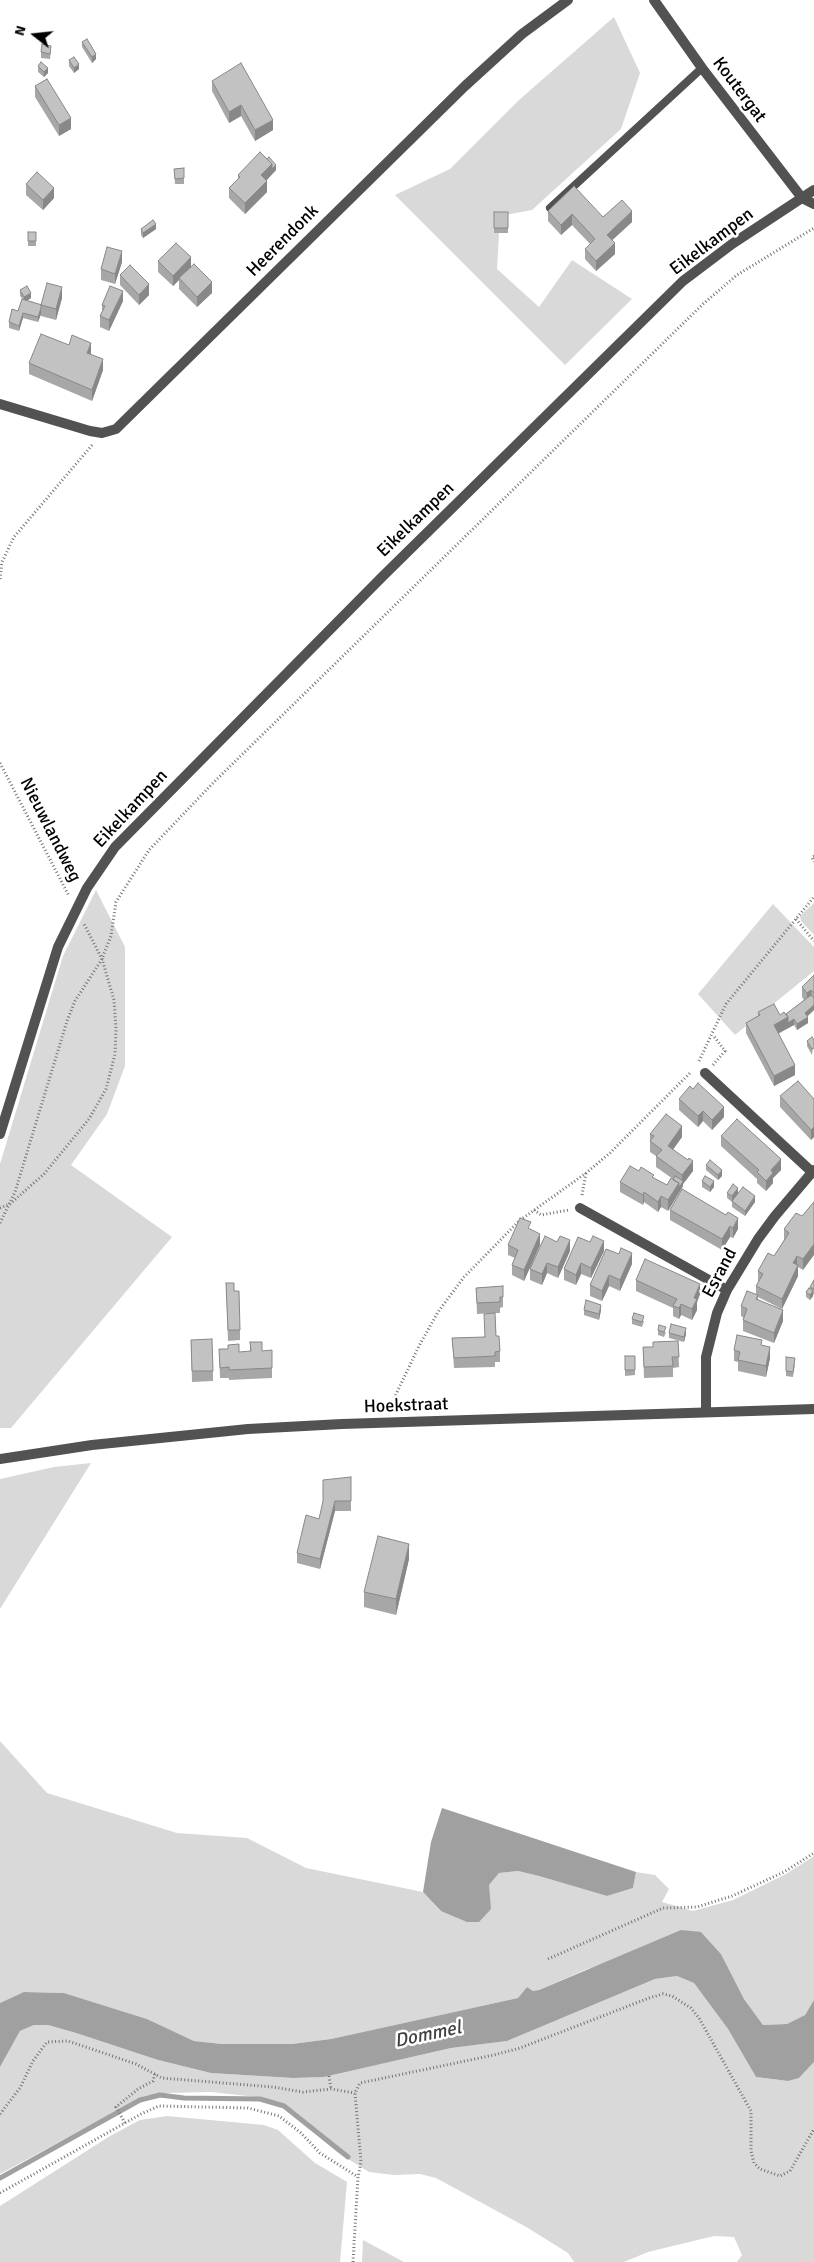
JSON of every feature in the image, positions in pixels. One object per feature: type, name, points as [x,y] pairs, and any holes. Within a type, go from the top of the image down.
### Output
[{"type":"street","name":"Heerendonk","points":[[97,432],[109,432],[124,423],[465,86],[522,34],[568,0]]},
{"type":"street","name":"Koutergat","points":[[654,0],[702,68],[802,198]]},
{"type":"street","name":"Eikelkampen","points":[[0,1134],[50,968],[76,910],[102,865],[129,832],[382,576],[669,295],[732,244],[814,190]]},
{"type":"street","points":[[802,198],[814,204]]},
{"type":"street","points":[[0,404],[97,432]]},
{"type":"street","points":[[705,1073],[813,1171]]},
{"type":"street","name":"Esrand","points":[[706,1412],[706,1357],[712,1329],[727,1290],[758,1239],[813,1171]]},
{"type":"street","points":[[580,1208],[727,1290]]},
{"type":"street","name":"Hoekstraat","points":[[0,1459],[92,1445],[267,1428],[814,1409]]},
{"type":"lane","points":[[550,208],[702,68]]},
{"type":"path","points":[[0,1223],[10,1204],[26,1160],[67,1021],[75,1001],[102,959],[111,936],[116,902],[149,850],[212,784],[703,304],[737,275],[814,228]]},
{"type":"path","points":[[0,579],[2,562],[14,538],[92,447],[97,432]]},
{"type":"path","name":"Nieuwlandweg","points":[[0,763],[76,910]]},
{"type":"path","points":[[813,856],[814,862]]},
{"type":"path","points":[[383,1423],[419,1346],[443,1305],[464,1277],[519,1221],[586,1173],[610,1153],[694,1070],[713,1035],[726,1004],[814,897]]},
{"type":"path","points":[[0,1208],[10,1204],[37,1181],[68,1147],[98,1106],[106,1089],[115,1054],[114,1000],[102,959],[76,910]]},
{"type":"path","points":[[796,919],[814,941]]},
{"type":"path","points":[[694,1070],[705,1073],[725,1051],[713,1035]]},
{"type":"path","points":[[548,1959],[663,1908],[697,1907],[732,1896],[784,1872],[814,1853]]},
{"type":"path","points":[[353,2262],[358,2177],[361,2162],[355,2093],[360,2083],[520,2048],[649,1998],[663,1994],[672,1996],[691,2008],[713,2039],[751,2111],[751,2151],[754,2162],[760,2169],[780,2176],[790,2172],[814,2129]]},
{"type":"path","points":[[0,2114],[20,2088],[33,2061],[47,2042],[68,2041],[136,2064],[162,2078],[273,2087],[303,2092],[331,2089],[355,2093]]},
{"type":"path","points":[[125,2123],[116,2107],[138,2089],[153,2081],[155,2074]]},
{"type":"path","points":[[329,2076],[331,2089]]},
{"type":"path","points":[[0,2193],[158,2106],[248,2108],[279,2116],[301,2133],[320,2153],[358,2177]]},
{"type":"shaded area","points":[[614,17],[640,73],[621,129],[532,210],[500,216],[497,269],[539,307],[572,260],[632,299],[565,365],[395,195],[450,169],[519,100]]},
{"type":"shaded area","points":[[96,890],[125,947],[125,1066],[107,1114],[71,1165],[172,1237],[11,1428],[0,1428],[0,1164],[63,956]]},
{"type":"shaded area","points":[[814,903],[814,935],[801,921],[800,916]]},
{"type":"shaded area","points":[[773,904],[814,947],[814,971],[735,1035],[698,994]]},
{"type":"shaded area","points":[[91,1463],[0,1609],[0,1479],[54,1467]]},
{"type":"shaded area","points":[[0,1741],[47,1793],[177,1833],[247,1838],[306,1868],[423,1892],[441,1911],[489,1885],[499,1873],[518,1871],[607,1896],[633,1888],[636,1872],[655,1875],[669,1889],[662,1902],[693,1911],[733,1900],[786,1874],[814,1856],[814,2000],[805,2015],[787,2024],[763,2025],[744,1999],[721,1954],[701,1932],[587,1969],[539,1990],[533,1991],[527,1987],[518,1998],[331,2039],[292,2044],[222,2044],[194,2041],[147,2019],[64,1993],[25,1992],[0,2003]]},
{"type":"shaded area","points":[[677,1976],[694,1983],[728,2029],[756,2077],[788,2081],[799,2078],[814,2062],[814,2262],[737,2262],[742,2255],[734,2237],[714,2236],[648,2252],[624,2262],[574,2262],[568,2253],[528,2228],[436,2178],[420,2174],[394,2175],[369,2172],[337,2152],[288,2110],[273,2101],[257,2097],[211,2092],[168,2093],[144,2096],[0,2174],[0,2067],[20,2031],[34,2025],[48,2025],[158,2060],[211,2073],[293,2078],[324,2077],[451,2048],[507,2041],[655,1979]]},
{"type":"shaded area","points":[[167,2116],[264,2125],[278,2130],[315,2163],[347,2182],[340,2262],[0,2262],[0,2206],[110,2136],[140,2120]]},
{"type":"shaded area","points":[[363,2240],[404,2262],[362,2262]]},
{"type":"water","points":[[442,1808],[636,1872],[633,1888],[607,1896],[518,1871],[499,1873],[489,1885],[491,1909],[479,1922],[467,1922],[441,1911],[423,1892],[431,1842]]},
{"type":"water","name":"Dommel","points":[[681,1930],[701,1932],[721,1954],[744,1999],[763,2025],[787,2024],[805,2015],[814,2000],[814,2062],[799,2078],[788,2081],[756,2077],[728,2029],[694,1983],[677,1976],[655,1979],[507,2041],[451,2048],[324,2077],[293,2078],[211,2073],[158,2060],[48,2025],[34,2025],[20,2031],[0,2067],[0,2003],[24,1992],[64,1993],[147,2019],[194,2041],[222,2044],[292,2044],[331,2039],[518,1998],[527,1987],[533,1991],[539,1990]]},
{"type":"building","points":[[87,39],[96,54],[92,57],[82,42]]},
{"type":"building","points":[[42,44],[51,46],[50,54],[41,52]]},
{"type":"building","points":[[74,57],[79,64],[74,68],[69,60]]},
{"type":"building","points":[[41,62],[48,68],[44,72],[38,66]]},
{"type":"building","points":[[241,63],[273,120],[255,130],[241,105],[229,112],[212,81]]},
{"type":"building","points":[[47,79],[71,118],[59,125],[35,86]]},
{"type":"building","points":[[260,152],[272,164],[261,175],[267,181],[245,203],[229,188],[240,177],[238,175]]},
{"type":"building","points":[[269,157],[276,165],[272,169],[272,164],[267,159]]},
{"type":"building","points":[[184,168],[184,178],[175,179],[174,169]]},
{"type":"building","points":[[37,172],[54,188],[43,200],[26,184]]},
{"type":"building","points":[[574,186],[603,217],[622,200],[632,211],[607,235],[615,243],[596,261],[585,249],[595,239],[572,214],[561,225],[548,211]]},
{"type":"building","points":[[494,212],[508,212],[508,228],[494,228]]},
{"type":"building","points":[[153,220],[156,224],[143,233],[141,229]]},
{"type":"building","points":[[28,232],[36,232],[36,241],[28,241]]},
{"type":"building","points":[[176,243],[191,257],[173,276],[158,261]]},
{"type":"building","points":[[107,247],[122,251],[115,274],[101,269]]},
{"type":"building","points":[[194,264],[212,282],[197,297],[179,278]]},
{"type":"building","points":[[130,265],[149,284],[139,295],[120,275]]},
{"type":"building","points":[[47,283],[62,287],[56,309],[41,305]]},
{"type":"building","points":[[27,286],[31,293],[24,297],[20,290]]},
{"type":"building","points":[[110,286],[123,291],[109,320],[100,316],[105,306],[102,305]]},
{"type":"building","points":[[22,299],[42,305],[38,317],[23,313],[19,326],[9,322],[12,309],[18,311]]},
{"type":"building","points":[[41,334],[69,345],[72,335],[91,343],[87,353],[103,359],[92,390],[29,363]]},
{"type":"building","points":[[814,975],[814,993],[811,990],[807,993],[802,987]]},
{"type":"building","points":[[811,995],[814,998],[814,1005],[805,1013],[808,1017],[797,1024],[794,1019],[788,1023],[786,1014]]},
{"type":"building","points":[[774,1004],[780,1015],[784,1012],[788,1017],[774,1025],[795,1065],[774,1076],[746,1023],[760,1015],[758,1012]]},
{"type":"building","points":[[812,1037],[814,1048],[812,1049],[807,1041]]},
{"type":"building","points":[[798,1081],[814,1099],[814,1127],[811,1130],[780,1096]]},
{"type":"building","points":[[698,1083],[724,1107],[712,1120],[703,1111],[698,1116],[679,1099],[690,1086],[693,1089]]},
{"type":"building","points":[[666,1114],[682,1126],[668,1146],[688,1160],[689,1158],[693,1161],[682,1175],[656,1156],[662,1150],[650,1141],[654,1136],[650,1134]]},
{"type":"building","points":[[737,1119],[781,1159],[771,1170],[773,1173],[766,1181],[757,1172],[759,1170],[721,1136]]},
{"type":"building","points":[[710,1160],[722,1170],[718,1175],[706,1165]]},
{"type":"building","points":[[630,1166],[639,1171],[641,1167],[654,1175],[652,1177],[667,1185],[671,1178],[679,1183],[668,1200],[661,1196],[658,1202],[644,1192],[643,1195],[620,1182]]},
{"type":"building","points":[[675,1176],[683,1181],[679,1188],[679,1183],[673,1180]]},
{"type":"building","points":[[705,1176],[714,1181],[710,1187],[702,1181]]},
{"type":"building","points":[[733,1184],[738,1188],[732,1196],[727,1193]]},
{"type":"building","points":[[743,1187],[755,1196],[745,1211],[732,1201]]},
{"type":"building","points":[[682,1189],[726,1215],[728,1212],[738,1218],[733,1228],[730,1226],[722,1239],[670,1210]]},
{"type":"building","points":[[814,1202],[814,1244],[803,1259],[797,1256],[793,1263],[798,1265],[782,1299],[756,1286],[763,1274],[758,1271],[768,1253],[774,1256],[789,1233],[784,1229],[796,1213],[802,1216]]},
{"type":"building","points":[[520,1218],[531,1222],[528,1228],[540,1234],[524,1270],[512,1265],[518,1250],[508,1245]]},
{"type":"building","points":[[545,1236],[557,1242],[560,1236],[570,1240],[558,1267],[547,1263],[542,1274],[530,1269]]},
{"type":"building","points":[[593,1236],[604,1241],[591,1268],[581,1263],[576,1275],[564,1269],[578,1237],[590,1242]]},
{"type":"building","points":[[621,1248],[632,1253],[620,1280],[609,1275],[602,1291],[590,1285],[606,1249],[619,1254]]},
{"type":"building","points":[[645,1259],[700,1284],[694,1298],[697,1299],[692,1309],[681,1304],[679,1308],[673,1306],[677,1299],[636,1280]]},
{"type":"building","points":[[814,1280],[814,1289],[810,1287]]},
{"type":"building","points":[[226,1283],[234,1283],[234,1291],[239,1291],[240,1330],[228,1330]]},
{"type":"building","points":[[503,1286],[503,1297],[500,1297],[500,1302],[477,1303],[476,1288]]},
{"type":"building","points":[[809,1288],[813,1291],[810,1295],[806,1292]]},
{"type":"building","points":[[747,1291],[758,1295],[756,1299],[783,1310],[774,1333],[743,1320],[747,1309],[741,1306]]},
{"type":"building","points":[[586,1300],[601,1305],[599,1314],[584,1310]]},
{"type":"building","points":[[495,1313],[496,1336],[499,1336],[500,1351],[495,1352],[495,1356],[454,1358],[452,1338],[485,1337],[484,1314]]},
{"type":"building","points":[[634,1313],[644,1316],[642,1322],[632,1319]]},
{"type":"building","points":[[671,1324],[686,1328],[684,1337],[669,1333]]},
{"type":"building","points":[[659,1325],[666,1327],[664,1332],[658,1330]]},
{"type":"building","points":[[737,1335],[762,1340],[761,1345],[770,1347],[766,1366],[738,1360],[740,1352],[734,1350]]},
{"type":"building","points":[[212,1339],[213,1371],[192,1371],[191,1340]]},
{"type":"building","points":[[678,1341],[679,1357],[672,1357],[673,1366],[644,1367],[643,1347],[653,1347],[653,1342]]},
{"type":"building","points":[[250,1342],[262,1342],[262,1351],[272,1350],[272,1368],[229,1370],[229,1367],[220,1368],[219,1349],[228,1349],[228,1345],[239,1344],[239,1352],[251,1351]]},
{"type":"building","points":[[625,1356],[635,1356],[635,1370],[625,1370]]},
{"type":"building","points":[[786,1357],[795,1358],[793,1372],[786,1371]]},
{"type":"building","points":[[351,1477],[351,1501],[335,1501],[320,1559],[297,1553],[306,1515],[319,1519],[323,1501],[323,1480]]},
{"type":"building","points":[[378,1536],[409,1544],[396,1599],[364,1592]]},
{"type":"waterway","points":[[0,2178],[140,2100],[160,2095],[184,2098],[260,2099],[284,2106],[348,2157]]}]
